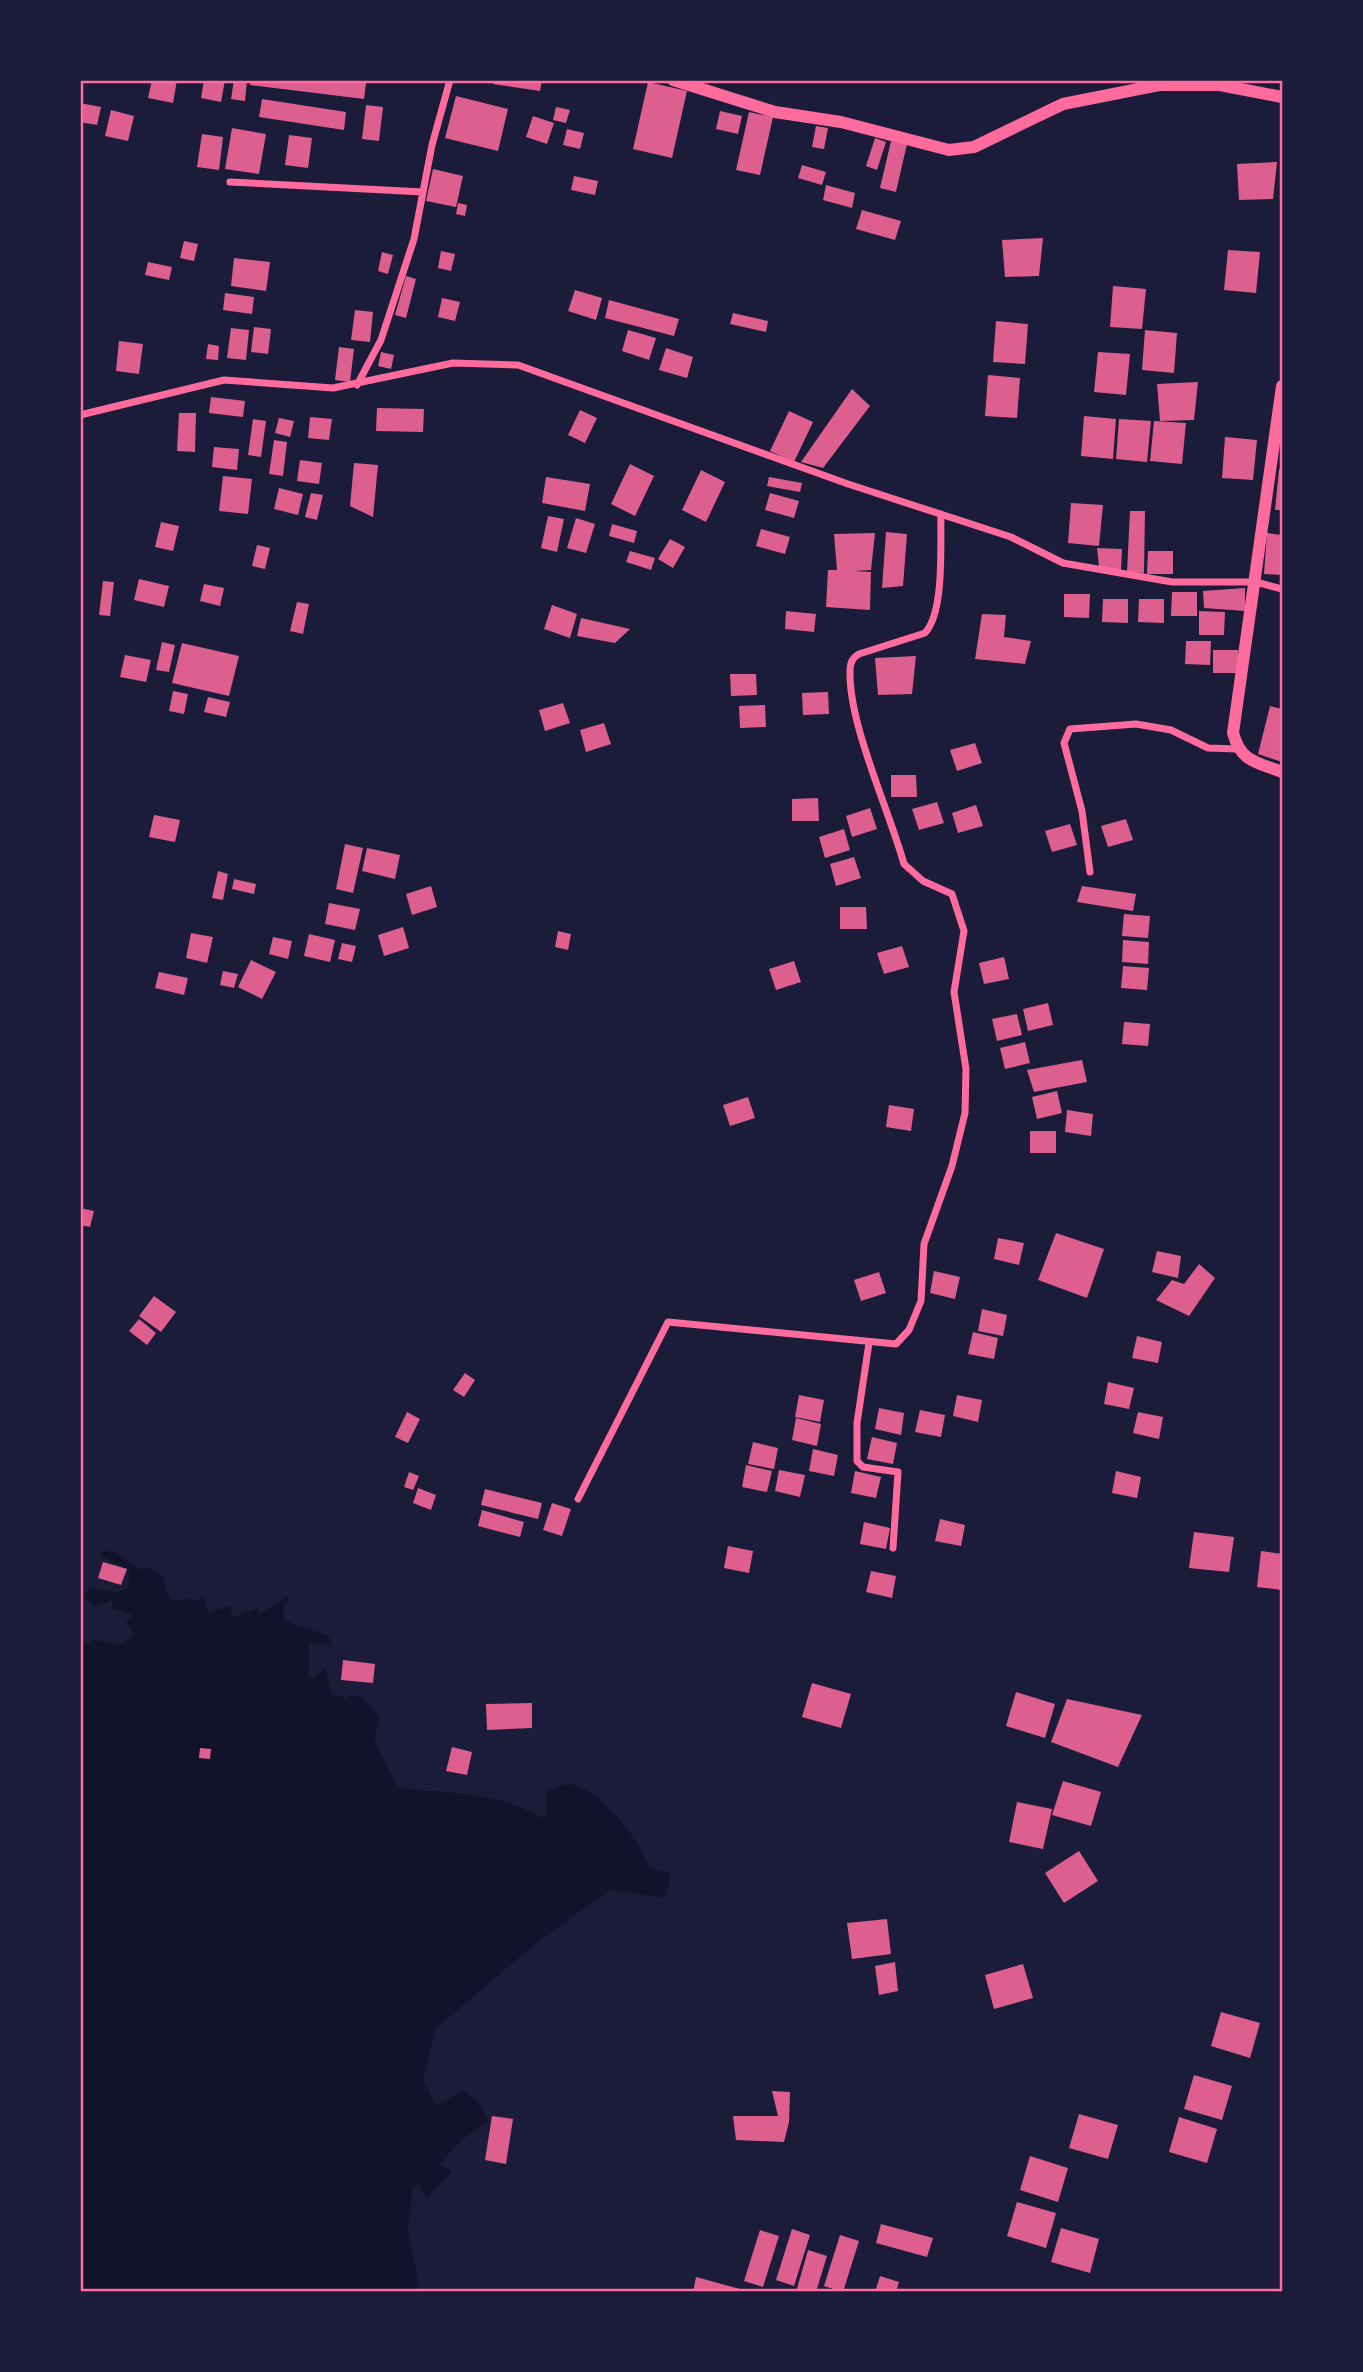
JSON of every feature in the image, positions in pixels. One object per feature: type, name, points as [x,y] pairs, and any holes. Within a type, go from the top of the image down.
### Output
[{"type":"street","points":[[358,385],[381,340],[414,239],[450,80]]},
{"type":"street","points":[[673,80],[775,112],[841,122],[949,150],[974,147],[1063,104],[1159,85],[1220,85],[1283,97]]},
{"type":"street","points":[[230,182],[423,191]]},
{"type":"street","points":[[80,415],[224,380],[333,388],[358,385],[453,363],[518,365],[1011,537],[1063,563],[1172,582],[1256,582],[1283,589]]},
{"type":"street","points":[[1283,386],[1233,733],[1237,748],[1246,758],[1283,772]]},
{"type":"street","points":[[578,1499],[668,1322],[896,1344],[909,1330],[920,1301],[924,1244],[952,1166],[965,1113],[966,1069],[954,992],[964,931],[952,894],[923,881],[904,864],[855,714],[849,670],[852,659],[859,654],[925,632],[932,625],[939,577],[941,514]]},
{"type":"street","points":[[1090,872],[1082,810],[1064,743],[1070,729],[1136,724],[1171,730],[1208,748],[1237,748]]},
{"type":"street","points":[[869,1343],[857,1423],[857,1461],[863,1467],[898,1472],[893,1548]]},
{"type":"shaded area","points":[[114,1551],[140,1570],[149,1567],[162,1576],[170,1599],[176,1601],[188,1598],[194,1601],[204,1597],[208,1613],[230,1606],[232,1617],[258,1608],[260,1614],[287,1596],[290,1601],[283,1606],[284,1619],[329,1637],[332,1646],[309,1642],[308,1676],[313,1679],[325,1667],[331,1693],[346,1699],[351,1695],[362,1697],[379,1718],[374,1740],[398,1788],[491,1798],[526,1809],[541,1818],[546,1815],[547,1791],[573,1785],[596,1797],[618,1818],[638,1844],[649,1867],[671,1874],[665,1898],[610,1890],[541,1939],[435,2029],[423,2080],[436,2106],[464,2090],[481,2106],[488,2121],[462,2140],[439,2164],[452,2172],[426,2198],[419,2184],[412,2190],[408,2232],[420,2291],[81,2291],[80,1638],[90,1645],[92,1640],[121,1644],[132,1637],[131,1626],[125,1624],[133,1615],[112,1608],[112,1600],[94,1607],[83,1596],[91,1588],[117,1593],[129,1587],[129,1570],[101,1556],[102,1552]]},
{"type":"building","points":[[152,80],[177,80],[173,103],[148,98]]},
{"type":"building","points":[[204,80],[225,80],[221,102],[201,98]]},
{"type":"building","points":[[234,80],[247,80],[245,101],[231,99]]},
{"type":"building","points":[[251,80],[347,80],[366,83],[364,99],[250,85]]},
{"type":"building","points":[[494,80],[542,80],[540,91],[493,84]]},
{"type":"building","points":[[648,82],[687,91],[672,158],[633,149]]},
{"type":"building","points":[[456,96],[508,109],[498,151],[445,138]]},
{"type":"building","points":[[262,99],[346,112],[344,130],[259,117]]},
{"type":"building","points":[[80,103],[101,107],[97,125],[80,122]]},
{"type":"building","points":[[366,105],[383,107],[379,141],[362,139]]},
{"type":"building","points":[[556,107],[570,110],[566,123],[553,120]]},
{"type":"building","points":[[111,110],[134,116],[128,141],[105,136]]},
{"type":"building","points":[[720,111],[742,116],[738,134],[716,129]]},
{"type":"building","points":[[749,112],[773,117],[760,175],[736,170]]},
{"type":"building","points":[[533,116],[554,123],[547,144],[526,137]]},
{"type":"building","points":[[816,126],[828,128],[824,149],[812,147]]},
{"type":"building","points":[[232,128],[266,134],[259,174],[225,169]]},
{"type":"building","points":[[567,129],[584,133],[580,149],[563,145]]},
{"type":"building","points":[[202,134],[223,137],[219,170],[197,167]]},
{"type":"building","points":[[289,135],[312,138],[308,168],[285,165]]},
{"type":"building","points":[[875,138],[886,142],[877,170],[866,166]]},
{"type":"building","points":[[891,141],[907,144],[896,192],[880,188]]},
{"type":"building","points":[[1277,162],[1273,199],[1239,200],[1237,164]]},
{"type":"building","points":[[802,165],[826,172],[822,185],[798,178]]},
{"type":"building","points":[[433,169],[463,176],[456,207],[426,201]]},
{"type":"building","points":[[574,176],[598,181],[595,195],[571,190]]},
{"type":"building","points":[[826,185],[855,193],[852,208],[823,200]]},
{"type":"building","points":[[458,203],[467,205],[465,216],[456,214]]},
{"type":"building","points":[[862,210],[901,221],[895,240],[856,229]]},
{"type":"building","points":[[1043,238],[1039,276],[1005,277],[1002,240]]},
{"type":"building","points":[[184,241],[198,244],[194,261],[180,258]]},
{"type":"building","points":[[1228,250],[1260,252],[1256,293],[1224,290]]},
{"type":"building","points":[[441,251],[455,254],[451,271],[438,268]]},
{"type":"building","points":[[382,252],[393,255],[388,274],[378,271]]},
{"type":"building","points":[[234,258],[270,262],[266,291],[231,286]]},
{"type":"building","points":[[148,262],[172,267],[169,280],[145,275]]},
{"type":"building","points":[[406,276],[416,279],[406,318],[395,315]]},
{"type":"building","points":[[1113,286],[1146,289],[1142,329],[1110,327]]},
{"type":"building","points":[[575,290],[602,298],[596,320],[568,311]]},
{"type":"building","points":[[225,293],[254,297],[252,314],[223,310]]},
{"type":"building","points":[[442,298],[460,302],[455,321],[438,317]]},
{"type":"building","points":[[609,300],[679,319],[674,336],[605,318]]},
{"type":"building","points":[[355,310],[373,312],[370,342],[351,340]]},
{"type":"building","points":[[733,313],[768,321],[766,332],[730,324]]},
{"type":"building","points":[[996,321],[1028,324],[1025,364],[993,362]]},
{"type":"building","points":[[254,327],[271,329],[268,354],[251,352]]},
{"type":"building","points":[[231,328],[249,330],[246,360],[227,358]]},
{"type":"building","points":[[628,330],[656,338],[649,360],[622,351]]},
{"type":"building","points":[[1145,330],[1177,333],[1174,373],[1142,370]]},
{"type":"building","points":[[119,341],[143,344],[139,374],[116,371]]},
{"type":"building","points":[[208,344],[219,346],[218,360],[206,359]]},
{"type":"building","points":[[339,347],[354,349],[350,382],[335,380]]},
{"type":"building","points":[[666,348],[693,357],[687,378],[659,370]]},
{"type":"building","points":[[381,352],[394,355],[391,369],[378,366]]},
{"type":"building","points":[[1098,352],[1130,354],[1126,395],[1094,392]]},
{"type":"building","points":[[988,375],[1020,378],[1017,418],[985,416]]},
{"type":"building","points":[[1198,382],[1194,420],[1160,421],[1157,384]]},
{"type":"building","points":[[852,389],[870,406],[823,468],[801,462]]},
{"type":"building","points":[[211,397],[245,401],[243,417],[209,413]]},
{"type":"building","points":[[377,408],[424,409],[423,432],[376,431]]},
{"type":"building","points":[[580,410],[597,418],[585,443],[568,435]]},
{"type":"building","points":[[789,411],[813,422],[794,462],[770,451]]},
{"type":"building","points":[[179,413],[196,413],[195,452],[177,451]]},
{"type":"building","points":[[1084,416],[1116,419],[1113,459],[1081,456]]},
{"type":"building","points":[[310,417],[332,419],[329,440],[308,438]]},
{"type":"building","points":[[279,418],[294,421],[290,437],[275,433]]},
{"type":"building","points":[[253,419],[266,421],[261,457],[248,455]]},
{"type":"building","points":[[1119,419],[1151,421],[1147,462],[1116,459]]},
{"type":"building","points":[[1154,421],[1186,423],[1182,464],[1150,461]]},
{"type":"building","points":[[1225,437],[1257,440],[1253,480],[1222,478]]},
{"type":"building","points":[[274,440],[287,442],[283,476],[269,474]]},
{"type":"building","points":[[214,447],[239,449],[237,470],[212,467]]},
{"type":"building","points":[[300,460],[322,463],[319,484],[297,481]]},
{"type":"building","points":[[354,463],[378,465],[373,517],[350,506]]},
{"type":"building","points":[[630,464],[654,476],[635,516],[611,504]]},
{"type":"building","points":[[1279,469],[1282,469],[1282,510],[1275,510]]},
{"type":"building","points":[[701,470],[725,482],[706,522],[682,510]]},
{"type":"building","points":[[223,476],[252,479],[248,514],[219,511]]},
{"type":"building","points":[[546,477],[590,484],[585,511],[542,503]]},
{"type":"building","points":[[769,477],[802,483],[800,492],[767,486]]},
{"type":"building","points":[[279,488],[303,494],[298,515],[274,509]]},
{"type":"building","points":[[311,493],[323,495],[317,520],[305,517]]},
{"type":"building","points":[[770,493],[799,501],[794,518],[765,510]]},
{"type":"building","points":[[1071,503],[1103,505],[1099,546],[1068,543]]},
{"type":"building","points":[[1130,511],[1145,511],[1144,573],[1127,572]]},
{"type":"building","points":[[548,516],[564,519],[557,552],[541,548]]},
{"type":"building","points":[[576,518],[595,524],[586,553],[567,548]]},
{"type":"building","points":[[161,522],[179,526],[173,551],[155,547]]},
{"type":"building","points":[[612,524],[637,531],[634,543],[609,536]]},
{"type":"building","points":[[761,529],[790,537],[785,554],[756,546]]},
{"type":"building","points":[[886,532],[907,534],[903,586],[882,588]]},
{"type":"building","points":[[875,533],[871,570],[854,571],[871,572],[870,610],[826,607],[828,570],[837,570],[834,534]]},
{"type":"building","points":[[1267,533],[1282,535],[1282,575],[1264,574]]},
{"type":"building","points":[[670,539],[685,547],[673,568],[658,559]]},
{"type":"building","points":[[257,545],[270,548],[265,569],[252,566]]},
{"type":"building","points":[[1097,548],[1122,549],[1121,572],[1099,567]]},
{"type":"building","points":[[630,551],[655,558],[651,570],[626,562]]},
{"type":"building","points":[[1148,551],[1173,551],[1173,574],[1147,574]]},
{"type":"building","points":[[139,579],[169,586],[164,607],[134,600]]},
{"type":"building","points":[[103,581],[114,582],[110,616],[99,615]]},
{"type":"building","points":[[204,584],[224,588],[220,606],[200,601]]},
{"type":"building","points":[[1245,588],[1245,611],[1204,608],[1203,591]]},
{"type":"building","points":[[1172,592],[1197,592],[1197,616],[1171,616]]},
{"type":"building","points":[[1064,594],[1090,594],[1089,618],[1064,617]]},
{"type":"building","points":[[1103,599],[1128,599],[1128,623],[1102,622]]},
{"type":"building","points":[[1139,599],[1164,599],[1164,623],[1138,622]]},
{"type":"building","points":[[297,602],[309,604],[303,634],[290,631]]},
{"type":"building","points":[[552,605],[577,614],[570,638],[544,629]]},
{"type":"building","points":[[786,611],[816,614],[814,632],[785,629]]},
{"type":"building","points":[[1199,611],[1225,612],[1224,635],[1199,635]]},
{"type":"building","points":[[982,614],[1006,615],[1004,637],[1031,641],[1025,664],[975,659]]},
{"type":"building","points":[[581,618],[630,629],[615,643],[577,636]]},
{"type":"building","points":[[1186,641],[1211,641],[1210,665],[1185,664]]},
{"type":"building","points":[[162,642],[175,645],[169,672],[156,670]]},
{"type":"building","points":[[182,643],[239,656],[229,696],[172,683]]},
{"type":"building","points":[[1213,650],[1238,650],[1238,673],[1213,673]]},
{"type":"building","points":[[125,655],[151,660],[146,682],[120,677]]},
{"type":"building","points":[[916,656],[912,694],[878,695],[875,658]]},
{"type":"building","points":[[730,674],[756,674],[757,695],[731,696]]},
{"type":"building","points":[[173,691],[188,694],[184,714],[169,711]]},
{"type":"building","points":[[828,692],[829,714],[803,715],[802,693]]},
{"type":"building","points":[[208,697],[230,702],[226,717],[204,712]]},
{"type":"building","points":[[563,703],[570,723],[545,731],[539,710]]},
{"type":"building","points":[[765,705],[766,727],[740,728],[739,706]]},
{"type":"building","points":[[1270,706],[1282,709],[1282,762],[1258,754]]},
{"type":"building","points":[[604,723],[611,744],[586,752],[580,730]]},
{"type":"building","points":[[975,743],[982,763],[957,771],[950,750]]},
{"type":"building","points":[[891,775],[916,775],[917,797],[891,797]]},
{"type":"building","points":[[818,798],[819,821],[792,821],[792,799]]},
{"type":"building","points":[[937,802],[944,823],[919,830],[912,809]]},
{"type":"building","points":[[976,805],[983,826],[958,833],[952,813]]},
{"type":"building","points":[[870,808],[877,829],[852,837],[846,816]]},
{"type":"building","points":[[154,815],[180,820],[175,842],[149,837]]},
{"type":"building","points":[[1126,819],[1133,840],[1108,847],[1101,826]]},
{"type":"building","points":[[1070,824],[1077,845],[1052,852],[1045,831]]},
{"type":"building","points":[[844,829],[850,850],[825,858],[819,837]]},
{"type":"building","points":[[345,844],[363,848],[353,893],[336,889]]},
{"type":"building","points":[[367,848],[400,855],[395,879],[362,871]]},
{"type":"building","points":[[854,857],[861,878],[836,886],[830,864]]},
{"type":"building","points":[[218,871],[228,874],[223,900],[212,898]]},
{"type":"building","points":[[234,879],[256,884],[254,894],[232,889]]},
{"type":"building","points":[[431,886],[437,907],[412,915],[406,894]]},
{"type":"building","points":[[1082,886],[1136,894],[1133,911],[1077,902]]},
{"type":"building","points":[[329,903],[360,909],[355,930],[325,924]]},
{"type":"building","points":[[840,907],[866,907],[867,929],[840,929]]},
{"type":"building","points":[[1124,914],[1150,916],[1148,938],[1122,936]]},
{"type":"building","points":[[403,927],[409,948],[384,956],[378,935]]},
{"type":"building","points":[[558,931],[571,934],[568,950],[555,947]]},
{"type":"building","points":[[191,933],[213,937],[207,963],[186,958]]},
{"type":"building","points":[[309,934],[335,940],[330,962],[304,956]]},
{"type":"building","points":[[273,937],[292,941],[288,959],[269,954]]},
{"type":"building","points":[[1123,940],[1149,942],[1148,964],[1122,962]]},
{"type":"building","points":[[342,943],[356,946],[352,962],[338,959]]},
{"type":"building","points":[[902,946],[909,967],[884,974],[877,953]]},
{"type":"building","points":[[1004,957],[1009,979],[984,984],[979,963]]},
{"type":"building","points":[[251,960],[276,972],[262,999],[238,987]]},
{"type":"building","points":[[794,961],[801,982],[776,990],[769,969]]},
{"type":"building","points":[[1123,966],[1149,968],[1147,990],[1121,988]]},
{"type":"building","points":[[223,971],[238,974],[234,988],[220,985]]},
{"type":"building","points":[[159,972],[188,978],[184,995],[155,988]]},
{"type":"building","points":[[1048,1003],[1053,1025],[1028,1031],[1023,1009]]},
{"type":"building","points":[[1017,1014],[1022,1035],[997,1041],[992,1019]]},
{"type":"building","points":[[1124,1022],[1150,1024],[1148,1046],[1122,1044]]},
{"type":"building","points":[[1025,1042],[1030,1063],[1005,1069],[1000,1048]]},
{"type":"building","points":[[1082,1060],[1087,1082],[1034,1092],[1027,1070]]},
{"type":"building","points":[[1057,1091],[1062,1113],[1037,1119],[1032,1097]]},
{"type":"building","points":[[748,1097],[755,1118],[730,1126],[723,1105]]},
{"type":"building","points":[[889,1105],[914,1109],[911,1131],[886,1127]]},
{"type":"building","points":[[1067,1110],[1093,1114],[1091,1136],[1065,1132]]},
{"type":"building","points":[[1030,1131],[1056,1131],[1056,1153],[1030,1153]]},
{"type":"building","points":[[80,1208],[94,1211],[90,1227],[80,1225]]},
{"type":"building","points":[[1056,1233],[1104,1249],[1087,1298],[1038,1280]]},
{"type":"building","points":[[998,1238],[1024,1243],[1019,1265],[994,1259]]},
{"type":"building","points":[[1157,1251],[1181,1256],[1178,1278],[1152,1272]]},
{"type":"building","points":[[1199,1264],[1215,1278],[1189,1316],[1156,1300],[1172,1280],[1184,1284]]},
{"type":"building","points":[[934,1271],[960,1277],[955,1299],[930,1293]]},
{"type":"building","points":[[879,1272],[886,1293],[861,1301],[854,1280]]},
{"type":"building","points":[[154,1296],[176,1312],[161,1332],[139,1316]]},
{"type":"building","points":[[982,1309],[1007,1315],[1003,1336],[978,1331]]},
{"type":"building","points":[[139,1319],[156,1333],[147,1345],[129,1331]]},
{"type":"building","points":[[973,1332],[998,1338],[994,1359],[968,1354]]},
{"type":"building","points":[[1137,1336],[1162,1342],[1158,1363],[1132,1358]]},
{"type":"building","points":[[465,1373],[475,1380],[464,1397],[453,1390]]},
{"type":"building","points":[[1108,1382],[1134,1388],[1129,1409],[1104,1404]]},
{"type":"building","points":[[799,1395],[824,1400],[820,1422],[795,1417]]},
{"type":"building","points":[[957,1395],[982,1400],[978,1422],[953,1416]]},
{"type":"building","points":[[879,1408],[904,1413],[901,1435],[875,1429]]},
{"type":"building","points":[[920,1410],[945,1415],[941,1437],[915,1432]]},
{"type":"building","points":[[407,1412],[420,1419],[408,1443],[395,1437]]},
{"type":"building","points":[[1138,1412],[1163,1417],[1159,1439],[1133,1433]]},
{"type":"building","points":[[796,1418],[821,1424],[817,1446],[792,1440]]},
{"type":"building","points":[[872,1437],[897,1443],[893,1464],[867,1459]]},
{"type":"building","points":[[753,1442],[778,1448],[774,1469],[748,1464]]},
{"type":"building","points":[[813,1449],[838,1455],[834,1476],[809,1471]]},
{"type":"building","points":[[746,1465],[772,1471],[767,1492],[742,1487]]},
{"type":"building","points":[[779,1470],[805,1475],[800,1497],[775,1491]]},
{"type":"building","points":[[855,1471],[881,1477],[876,1498],[851,1493]]},
{"type":"building","points":[[1116,1471],[1141,1477],[1137,1498],[1112,1493]]},
{"type":"building","points":[[409,1472],[419,1476],[413,1490],[404,1487]]},
{"type":"building","points":[[418,1488],[436,1495],[431,1510],[413,1503]]},
{"type":"building","points":[[485,1489],[542,1503],[538,1519],[481,1505]]},
{"type":"building","points":[[552,1503],[571,1509],[562,1536],[543,1530]]},
{"type":"building","points":[[482,1510],[524,1522],[520,1537],[478,1526]]},
{"type":"building","points":[[940,1519],[965,1525],[961,1546],[935,1541]]},
{"type":"building","points":[[864,1522],[890,1528],[886,1549],[860,1544]]},
{"type":"building","points":[[1194,1532],[1234,1537],[1229,1572],[1189,1568]]},
{"type":"building","points":[[728,1546],[753,1551],[749,1573],[724,1568]]},
{"type":"building","points":[[1261,1551],[1282,1554],[1282,1590],[1257,1587]]},
{"type":"building","points":[[103,1562],[127,1569],[121,1585],[98,1578]]},
{"type":"building","points":[[871,1571],[896,1576],[892,1598],[866,1592]]},
{"type":"building","points":[[343,1660],[375,1664],[373,1683],[341,1680]]},
{"type":"building","points":[[812,1683],[851,1694],[841,1728],[802,1717]]},
{"type":"building","points":[[1016,1692],[1055,1704],[1045,1738],[1006,1726]]},
{"type":"building","points":[[1067,1699],[1142,1715],[1118,1767],[1051,1742]]},
{"type":"building","points":[[532,1703],[532,1728],[487,1730],[486,1704]]},
{"type":"building","points":[[452,1747],[472,1752],[467,1775],[446,1771]]},
{"type":"building","points":[[200,1748],[211,1749],[210,1759],[199,1758]]},
{"type":"building","points":[[1063,1781],[1101,1792],[1091,1826],[1052,1815]]},
{"type":"building","points":[[1017,1802],[1052,1809],[1043,1849],[1009,1842]]},
{"type":"building","points":[[1079,1851],[1098,1881],[1064,1903],[1045,1873]]},
{"type":"building","points":[[887,1919],[891,1954],[852,1959],[847,1923]]},
{"type":"building","points":[[895,1962],[898,1991],[879,1995],[875,1966]]},
{"type":"building","points":[[1023,1964],[1033,1998],[994,2009],[985,1975]]},
{"type":"building","points":[[1221,2012],[1260,2023],[1250,2058],[1211,2046]]},
{"type":"building","points":[[1194,2075],[1232,2086],[1222,2120],[1184,2109]]},
{"type":"building","points":[[772,2091],[790,2092],[789,2122],[784,2142],[736,2140],[733,2116],[778,2116]]},
{"type":"building","points":[[1079,2114],[1118,2125],[1108,2159],[1069,2148]]},
{"type":"building","points":[[492,2116],[513,2119],[506,2164],[485,2160]]},
{"type":"building","points":[[1179,2117],[1217,2129],[1207,2163],[1169,2152]]},
{"type":"building","points":[[1030,2156],[1068,2168],[1058,2202],[1020,2190]]},
{"type":"building","points":[[1017,2202],[1056,2213],[1046,2248],[1007,2236]]},
{"type":"building","points":[[881,2224],[933,2238],[927,2257],[876,2243]]},
{"type":"building","points":[[1061,2228],[1099,2239],[1090,2273],[1051,2262]]},
{"type":"building","points":[[792,2229],[810,2235],[794,2286],[776,2280]]},
{"type":"building","points":[[760,2230],[779,2236],[763,2287],[744,2281]]},
{"type":"building","points":[[840,2235],[859,2241],[843,2292],[824,2286]]},
{"type":"building","points":[[808,2250],[827,2256],[816,2292],[796,2292]]},
{"type":"building","points":[[880,2276],[899,2282],[896,2292],[875,2292]]},
{"type":"building","points":[[696,2277],[740,2289],[740,2292],[693,2292]]}]
